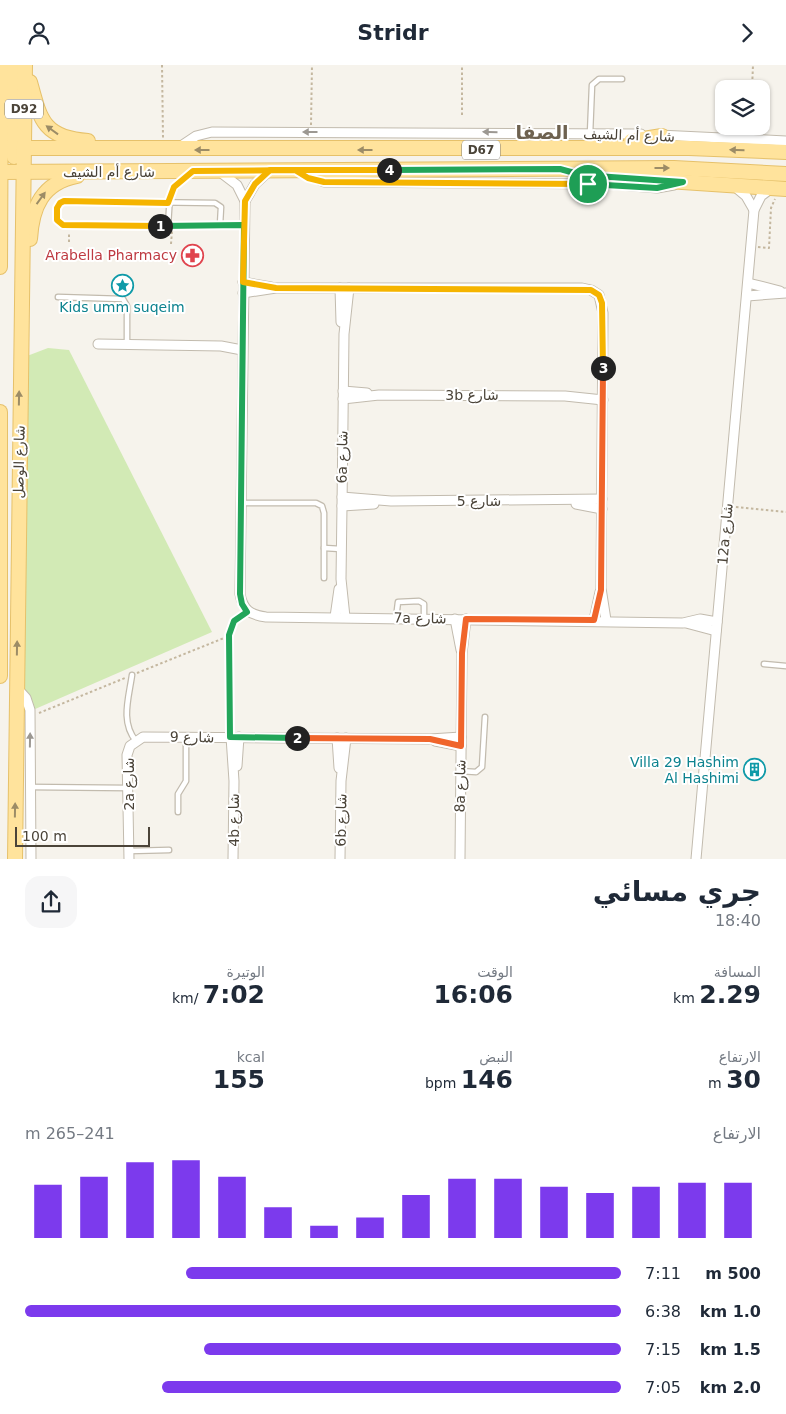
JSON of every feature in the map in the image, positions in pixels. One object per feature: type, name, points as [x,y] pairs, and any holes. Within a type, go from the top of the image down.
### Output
[{"type":"main road","name":"شارع الوصل","points":[[1,65],[21,278],[15,859]]},
{"type":"main road","points":[[11,65],[11,159],[15,273],[21,298]]},
{"type":"main road","name":"شارع الوصل","points":[[0,267],[0,231],[25,67]]},
{"type":"main road","points":[[25,67],[37,112],[45,125],[58,135],[75,140],[128,143],[163,149]]},
{"type":"main road","points":[[388,150],[405,144],[497,141],[632,141],[662,136]]},
{"type":"main road","name":"شارع أم الشيف","points":[[11,159],[163,149],[689,148],[786,152]]},
{"type":"main road","name":"شارع أم الشيف","points":[[11,159],[93,173],[215,170],[674,168],[786,174]]},
{"type":"main road","points":[[560,169],[582,175],[779,191]]},
{"type":"main road","points":[[21,278],[29,252],[33,213],[40,198],[62,181],[93,173]]},
{"type":"main road","name":"شارع الوصل","points":[[0,412],[0,676]]},
{"type":"street","name":"شارع أم الشيف","points":[[163,149],[212,132],[590,134],[786,141]]},
{"type":"street","points":[[215,170],[231,178],[245,201]]},
{"type":"street","points":[[247,612],[242,604],[240,594],[245,201],[255,184],[270,170]]},
{"type":"street","points":[[295,170],[308,178],[324,182],[608,184],[657,188],[683,182]]},
{"type":"street","points":[[734,186],[746,196],[754,210]]},
{"type":"street","points":[[754,210],[761,196],[779,191]]},
{"type":"street","name":"12a شارع","points":[[696,859],[754,210]]},
{"type":"street","points":[[243,282],[276,288]]},
{"type":"street","points":[[748,283],[785,293]]},
{"type":"street","points":[[243,293],[276,288],[582,288],[591,290],[599,295],[603,313],[601,590],[606,620]]},
{"type":"street","name":"6a شارع","points":[[344,288],[341,579],[345,617]]},
{"type":"street","points":[[747,296],[785,293]]},
{"type":"street","points":[[98,345],[243,345]]},
{"type":"street","name":"3b شارع","points":[[343,395],[603,396]]},
{"type":"street","name":"شارع 5","points":[[342,502],[567,501],[602,504]]},
{"type":"street","name":"6a شارع","points":[[335,617],[341,579]]},
{"type":"street","points":[[594,620],[601,590]]},
{"type":"street","name":"7a شارع","points":[[247,612],[266,617],[606,620],[683,623],[700,619],[717,627]]},
{"type":"street","name":"8a شارع","points":[[455,619],[462,653]]},
{"type":"street","name":"8a شارع","points":[[460,859],[462,653],[466,619]]},
{"type":"street","points":[[17,688],[26,698],[30,710],[31,859]]},
{"type":"street","name":"شارع 9","points":[[136,741],[151,736],[430,739],[461,742]]},
{"type":"street","name":"4b شارع","points":[[233,859],[235,737]]},
{"type":"street","name":"6b شارع","points":[[340,859],[342,738]]},
{"type":"street","name":"2a شارع","points":[[129,855],[128,755],[136,741]]},
{"type":"lane","points":[[590,134],[592,85],[600,79],[622,79]]},
{"type":"lane","points":[[170,226],[168,203],[174,187],[193,171]]},
{"type":"lane","points":[[220,225],[221,209],[218,204],[62,202],[57,208],[57,220],[60,224],[69,225],[170,226],[244,225]]},
{"type":"lane","points":[[58,297],[123,299],[127,306],[127,345]]},
{"type":"lane","points":[[241,503],[320,503],[324,509],[324,578]]},
{"type":"lane","points":[[324,548],[341,549]]},
{"type":"lane","points":[[396,618],[398,602],[410,601],[423,602],[424,618]]},
{"type":"lane","points":[[764,664],[786,666]]},
{"type":"lane","points":[[132,675],[126,719],[129,731],[136,741]]},
{"type":"lane","points":[[460,771],[476,771],[482,767],[485,717]]},
{"type":"lane","points":[[178,812],[178,794],[186,781],[186,737]]},
{"type":"lane","points":[[30,787],[128,788]]},
{"type":"lane","points":[[129,855],[169,851]]},
{"type":"path","points":[[162,65],[163,149]]},
{"type":"path","points":[[311,132],[312,65]]},
{"type":"path","points":[[462,65],[462,115]]},
{"type":"path","points":[[752,80],[753,65]]},
{"type":"path","points":[[751,247],[769,247],[771,209],[779,191]]},
{"type":"path","points":[[68,242],[69,225]]},
{"type":"path","points":[[170,226],[171,244]]},
{"type":"path","points":[[728,507],[786,513]]},
{"type":"path","points":[[235,737],[229,635],[234,621],[247,612]]},
{"type":"green space","points":[[48,348],[69,350],[212,632],[26,713],[23,710],[27,356]]},
{"type":"place","name":"Arabella Pharmacy","points":[[193,255]]},
{"type":"place","name":"Kids umm suqeim","points":[[122,285]]},
{"type":"place","name":"Villa 29 Hashim Al Hashimi","points":[[755,770]]},
{"type":"district","name":"الصفا","points":[[542,132]]},
{"type":"route","points":[[588,184],[324,182],[308,178],[295,170],[193,171],[179,180],[170,195],[168,203],[64,201],[58,205],[57,220],[63,225],[244,225],[243,293],[240,594],[242,604],[247,612],[240,615],[234,621],[229,635],[230,737],[430,739],[461,746],[462,653],[466,619],[594,620],[601,590],[603,313],[599,295],[591,290],[582,288],[276,288],[266,286],[243,282],[245,201],[249,192],[262,176],[270,170],[295,170],[430,171],[560,169],[582,175],[683,182],[657,188],[588,184]]}]
